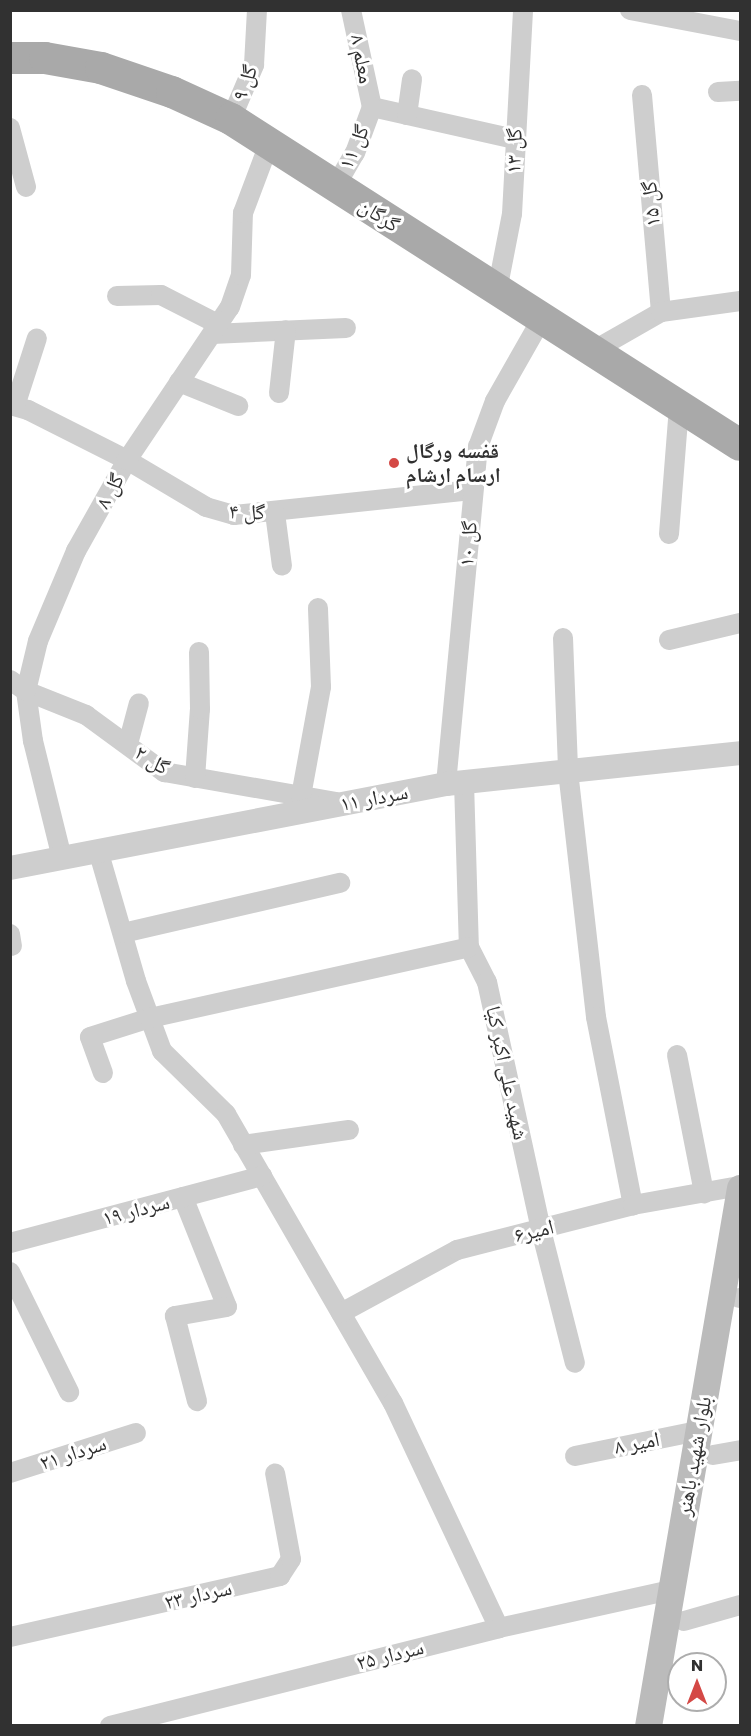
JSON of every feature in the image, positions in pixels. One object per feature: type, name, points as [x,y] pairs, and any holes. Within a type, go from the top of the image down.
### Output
[{"type":"main road","name":"گرگان","points":[[10,58],[45,58],[101,68],[172,92],[231,119],[736,443]]},
{"type":"main road","name":"بلوار شهید باهنر","points":[[648,1725],[741,1187]]},
{"type":"main road","name":"بلوار شهید باهنر","points":[[667,1725],[740,1296]]},
{"type":"street","name":"گل ۹","points":[[231,119],[254,65],[257,10]]},
{"type":"street","name":"معلم ۸","points":[[351,10],[372,107]]},
{"type":"street","name":"گل ۱۳","points":[[497,291],[512,214],[514,139],[523,10]]},
{"type":"street","points":[[630,10],[741,31]]},
{"type":"street","points":[[406,115],[412,79]]},
{"type":"street","points":[[717,92],[741,91]]},
{"type":"street","name":"گل ۱۵","points":[[642,95],[661,312]]},
{"type":"street","points":[[372,107],[514,139]]},
{"type":"street","name":"گل ۱۱","points":[[335,187],[355,153],[372,107]]},
{"type":"street","points":[[10,128],[26,187]]},
{"type":"street","name":"گل ۸","points":[[62,858],[18,686],[55,595],[127,460],[230,307],[241,275],[243,213],[269,144]]},
{"type":"street","points":[[117,296],[161,295],[215,329],[346,328]]},
{"type":"street","points":[[591,352],[661,312],[741,301]]},
{"type":"street","name":"گل ۱۰","points":[[455,783],[472,490],[478,447],[495,401],[542,320]]},
{"type":"street","points":[[279,393],[286,330]]},
{"type":"street","points":[[13,406],[37,338]]},
{"type":"street","points":[[179,382],[238,406]]},
{"type":"street","name":"گل ۴","points":[[13,406],[127,460],[206,507],[234,516],[472,490]]},
{"type":"street","points":[[669,534],[679,408]]},
{"type":"street","points":[[274,513],[282,566]]},
{"type":"street","points":[[301,796],[321,687],[318,608]]},
{"type":"street","points":[[669,640],[741,623]]},
{"type":"street","points":[[563,638],[568,771],[596,1017],[633,1205]]},
{"type":"street","points":[[195,777],[199,651]]},
{"type":"street","name":"گل ۲","points":[[18,686],[86,715],[164,772],[344,803]]},
{"type":"street","points":[[128,744],[139,703]]},
{"type":"street","name":"سردار ۱۱","points":[[10,868],[455,783],[741,753]]},
{"type":"street","name":"شهید علی اکبر کیا","points":[[455,783],[469,948],[487,982],[541,1230],[575,1363]]},
{"type":"street","points":[[98,850],[162,1051],[225,1114],[262,1176],[393,1402],[499,1628]]},
{"type":"street","points":[[123,933],[340,883]]},
{"type":"street","points":[[103,1073],[90,1037],[150,1018],[469,948]]},
{"type":"street","points":[[677,1055],[704,1192]]},
{"type":"street","points":[[243,1145],[349,1130]]},
{"type":"street","name":"سردار ۱۹","points":[[10,1243],[262,1176]]},
{"type":"street","name":"امیر۶","points":[[341,1313],[457,1250],[633,1205],[741,1187]]},
{"type":"street","points":[[183,1197],[227,1307],[175,1316],[197,1401]]},
{"type":"street","points":[[10,1272],[69,1392]]},
{"type":"street","name":"امیر ۸","points":[[574,1456],[699,1431]]},
{"type":"street","name":"سردار ۲۱","points":[[10,1473],[136,1433]]},
{"type":"street","points":[[713,1455],[741,1450]]},
{"type":"street","name":"سردار ۲۳","points":[[10,1637],[280,1576],[291,1559],[275,1473]]},
{"type":"street","name":"سردار ۲۵","points":[[110,1725],[499,1628],[671,1590]]},
{"type":"street","points":[[684,1622],[741,1605]]},
{"type":"place","name":"قفسه ورگال ارسام ارشام","points":[[394,463]]}]
